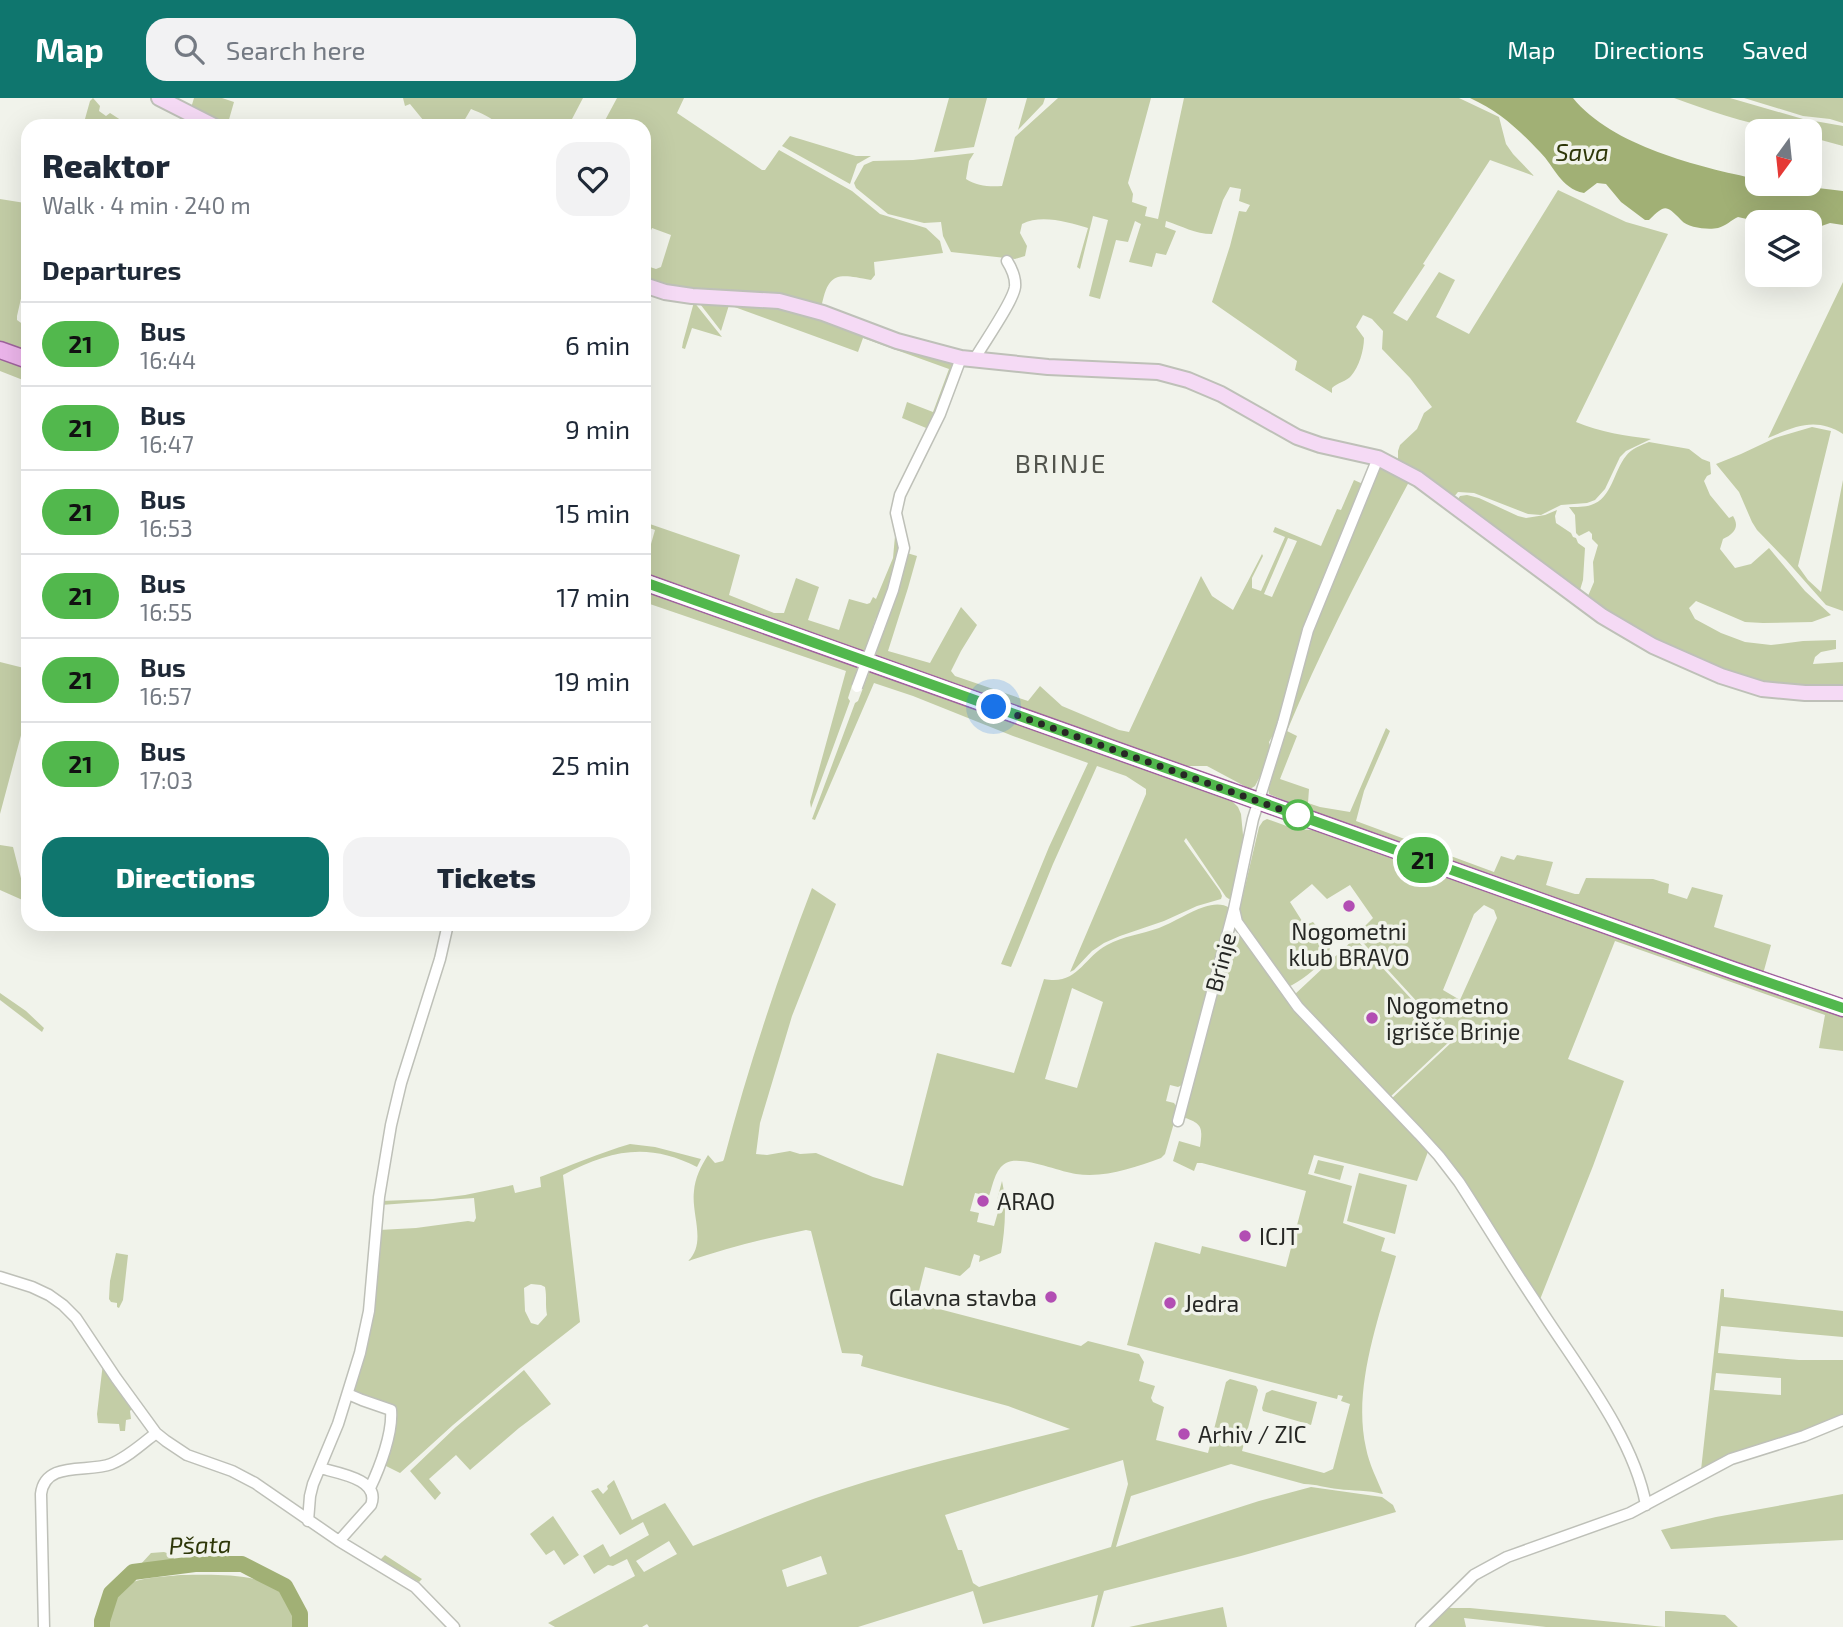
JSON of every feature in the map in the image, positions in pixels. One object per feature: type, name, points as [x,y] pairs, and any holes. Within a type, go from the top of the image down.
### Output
[{"type":"main road","points":[[0,350],[21,358]]},
{"type":"main road","points":[[651,584],[1843,1008]]},
{"type":"street","points":[[159,98],[200,119]]},
{"type":"street","points":[[858,687],[893,590],[904,548],[896,513],[900,495],[968,359],[1011,299],[1015,286],[1013,272],[1007,261]]},
{"type":"street","points":[[651,287],[692,296],[779,301],[823,313],[897,341],[968,359],[1048,367],[1158,372],[1188,380],[1221,394],[1297,437],[1378,458],[1418,479],[1602,616],[1653,646],[1721,676],[1762,689],[1843,693]]},
{"type":"street","name":"Brinje","points":[[1178,1121],[1234,909],[1258,801],[1283,723],[1308,630],[1378,458]]},
{"type":"street","points":[[1234,909],[1237,922],[1298,1007],[1419,1134],[1459,1182],[1601,1403],[1635,1467],[1646,1506]]},
{"type":"street","points":[[308,1521],[310,1496],[348,1394],[360,1353],[369,1311],[379,1198],[391,1125],[401,1083],[440,959],[446,931]]},
{"type":"street","points":[[0,1278],[32,1287],[63,1305],[76,1318],[156,1433],[187,1455],[244,1476],[308,1521],[415,1587],[454,1627]]},
{"type":"street","points":[[339,1541],[371,1505],[373,1500],[370,1488],[378,1471],[391,1415],[391,1410],[348,1394]]},
{"type":"street","points":[[1421,1627],[1474,1574],[1490,1566],[1525,1550],[1646,1506],[1731,1459],[1804,1436],[1843,1420]]},
{"type":"street","points":[[44,1627],[41,1494],[44,1482],[57,1472],[115,1463],[156,1433]]},
{"type":"street","points":[[320,1468],[346,1474],[370,1488]]},
{"type":"shaded area","points":[[93,98],[100,106],[99,111],[106,116],[110,113],[119,119],[85,119]]},
{"type":"shaded area","points":[[194,98],[222,98],[234,102],[229,119],[218,119],[191,108]]},
{"type":"shaded area","points":[[403,98],[583,98],[572,119],[491,119],[471,109],[465,119],[422,119],[410,104],[405,106]]},
{"type":"shaded area","points":[[617,98],[684,98],[677,113],[762,170],[765,170],[779,150],[852,191],[880,214],[926,228],[940,241],[943,253],[874,262],[875,275],[871,280],[849,276],[836,278],[827,288],[821,309],[651,283],[651,267],[661,267],[671,235],[652,228],[651,230],[651,119],[606,119]]},
{"type":"shaded area","points":[[949,98],[987,98],[974,147],[934,152]]},
{"type":"shaded area","points":[[1027,98],[1045,98],[1043,104],[1018,130]]},
{"type":"shaded area","points":[[1058,98],[1151,98],[1128,183],[1133,194],[1132,202],[1147,207],[1145,216],[1158,219],[1184,98],[1459,98],[1499,117],[1506,144],[1534,176],[1490,160],[1393,313],[1407,321],[1439,272],[1455,280],[1436,317],[1469,334],[1558,190],[1626,222],[1668,234],[1576,422],[1613,433],[1651,439],[1626,451],[1620,457],[1605,489],[1595,500],[1587,503],[1561,505],[1541,515],[1528,514],[1474,493],[1458,492],[1453,498],[1398,462],[1400,445],[1417,429],[1424,413],[1432,407],[1410,378],[1382,349],[1383,331],[1372,319],[1363,315],[1356,327],[1364,338],[1360,358],[1351,376],[1332,388],[1332,393],[1295,370],[1297,361],[1212,302],[1239,211],[1246,212],[1250,205],[1239,201],[1241,189],[1230,187],[1212,234],[1166,221],[1165,227],[1176,231],[1166,255],[1156,253],[1152,267],[1129,262],[1141,224],[1135,221],[1128,242],[1116,240],[1100,299],[1089,296],[1108,220],[1093,216],[1080,269],[1077,267],[1088,228],[1063,221],[1029,221],[1022,224],[1020,233],[1027,246],[1025,256],[1015,259],[951,252],[943,236],[941,222],[924,223],[888,214],[856,188],[854,183],[864,165],[873,161],[913,160],[974,153],[969,161],[966,179],[983,185],[1002,186],[1015,137]]},
{"type":"shaded area","points":[[1674,98],[1730,98],[1803,119],[1745,119],[1745,121]]},
{"type":"shaded area","points":[[1744,98],[1843,98],[1843,123],[1803,116]]},
{"type":"shaded area","points":[[1822,122],[1843,126],[1843,146],[1822,140]]},
{"type":"shaded area","points":[[790,136],[856,156],[871,156],[857,164],[850,184],[782,146]]},
{"type":"shaded area","points":[[0,199],[21,202],[21,299],[17,320],[21,323],[21,351],[0,345]]},
{"type":"shaded area","points":[[1843,282],[1843,434],[1824,426],[1806,425],[1768,438]]},
{"type":"shaded area","points":[[697,300],[799,310],[955,361],[931,430],[902,418],[907,402],[933,412],[949,369],[863,338],[858,352],[729,305],[721,331]]},
{"type":"shaded area","points":[[694,302],[722,337],[692,328],[685,349],[682,348],[683,342]]},
{"type":"shaded area","points":[[0,357],[21,364],[21,379],[0,371]]},
{"type":"shaded area","points":[[1812,427],[1831,431],[1798,566],[1821,592],[1843,480],[1843,611],[1826,605],[1757,530],[1739,492],[1716,464],[1775,438]]},
{"type":"shaded area","points":[[1649,442],[1689,449],[1710,462],[1711,474],[1704,481],[1710,495],[1729,518],[1733,516],[1736,524],[1733,532],[1723,539],[1720,549],[1735,568],[1751,564],[1769,548],[1805,591],[1831,615],[1812,622],[1745,622],[1696,601],[1689,608],[1695,619],[1745,642],[1771,645],[1836,640],[1836,649],[1821,652],[1815,657],[1813,664],[1843,662],[1843,689],[1778,687],[1684,657],[1594,604],[1588,596],[1594,582],[1593,562],[1598,545],[1589,531],[1579,536],[1576,533],[1575,515],[1569,507],[1598,502],[1608,491],[1628,454]]},
{"type":"shaded area","points":[[1380,465],[1410,480],[1315,667],[1287,731],[1297,736],[1280,779],[1309,789],[1308,803],[1350,812],[1386,728],[1390,731],[1364,791],[1356,821],[1494,872],[1501,856],[1514,860],[1517,855],[1553,862],[1546,885],[1575,894],[1579,894],[1586,878],[1653,879],[1669,884],[1668,893],[1687,899],[1692,887],[1723,895],[1714,927],[1771,945],[1763,974],[1386,841],[1269,794],[1268,786],[1311,632]]},
{"type":"shaded area","points":[[1354,480],[1363,484],[1276,734],[1269,742],[1271,750],[1266,765],[1255,786],[1250,789],[1207,766],[1182,766],[875,657],[907,553],[917,556],[888,651],[930,663],[961,607],[977,625],[951,671],[955,676],[1028,701],[1040,686],[1062,706],[1129,732],[1201,576],[1212,596],[1233,610],[1262,554],[1252,578],[1252,588],[1261,591],[1285,537],[1273,532],[1275,527],[1321,546],[1337,509],[1341,510]],"holes":[[[1288,538],[1297,541],[1272,597],[1264,594]]]},
{"type":"shaded area","points":[[1467,495],[1526,518],[1557,510],[1556,523],[1571,533],[1585,548],[1580,590],[1456,502],[1460,496]]},
{"type":"shaded area","points":[[651,524],[740,555],[729,595],[774,613],[784,613],[796,578],[819,587],[808,620],[839,630],[849,599],[867,604],[873,597],[876,599],[893,558],[896,525],[901,553],[880,616],[876,618],[864,653],[651,577],[651,544],[655,530],[651,529]]},
{"type":"shaded area","points":[[651,591],[858,667],[848,698],[850,701],[811,808],[810,802],[846,671],[651,604]]},
{"type":"shaded area","points":[[0,662],[21,667],[21,735],[0,814]]},
{"type":"shaded area","points":[[870,670],[1231,800],[1241,814],[1243,835],[1243,849],[1233,898],[1226,897],[1186,838],[1184,841],[1220,891],[1221,899],[1104,943],[1070,972],[1146,794],[1146,789],[1126,776],[1097,766],[1011,967],[1001,964],[1049,847],[1088,763],[874,683],[815,820],[812,819]]},
{"type":"shaded area","points":[[1267,819],[1295,829],[1313,830],[1342,838],[1514,901],[1843,1015],[1843,1051],[1819,1048],[1825,1015],[1615,941],[1568,1059],[1624,1081],[1539,1302],[1488,1223],[1390,1100],[1453,1041],[1356,935],[1373,918],[1350,885],[1327,899],[1312,884],[1290,902],[1302,921],[1299,926],[1305,929],[1313,922],[1326,936],[1330,946],[1321,963],[1290,986],[1284,984],[1242,922],[1239,912],[1259,827]],"holes":[[[1484,905],[1494,910],[1497,918],[1460,1000],[1443,990],[1474,914]]]},
{"type":"shaded area","points":[[0,845],[13,847],[21,878],[21,899],[0,890]]},
{"type":"shaded area","points":[[812,888],[836,904],[792,1016],[760,1123],[756,1154],[790,1151],[800,1154],[816,1153],[873,1177],[903,1186],[937,1053],[1014,1073],[1044,979],[1055,980],[1072,975],[1107,945],[1159,928],[1198,909],[1217,904],[1230,908],[1184,1084],[1178,1087],[1170,1085],[1166,1101],[1174,1103],[1178,1109],[1165,1154],[1161,1158],[1130,1169],[1098,1175],[1076,1174],[1021,1161],[1006,1163],[997,1173],[989,1196],[975,1193],[970,1211],[979,1213],[977,1222],[994,1226],[1000,1205],[996,1204],[1002,1181],[1005,1217],[1001,1253],[979,1262],[980,1256],[974,1254],[970,1267],[960,1276],[925,1267],[916,1303],[1081,1346],[1088,1341],[1139,1354],[1144,1362],[1139,1381],[1155,1386],[1151,1398],[1153,1402],[1164,1407],[1156,1440],[1208,1453],[1226,1382],[1230,1379],[1256,1386],[1258,1390],[1242,1451],[1324,1473],[1333,1469],[1350,1404],[1341,1401],[1343,1396],[1338,1395],[1337,1399],[1127,1345],[1155,1242],[1200,1254],[1202,1246],[1286,1267],[1306,1191],[1202,1163],[1197,1163],[1194,1171],[1173,1161],[1179,1141],[1200,1147],[1200,1127],[1183,1117],[1231,937],[1237,933],[1243,935],[1283,993],[1429,1149],[1417,1181],[1314,1155],[1308,1174],[1352,1186],[1343,1223],[1385,1238],[1381,1251],[1396,1256],[1370,1351],[1363,1401],[1366,1448],[1383,1494],[1304,1484],[1231,1464],[1131,1496],[1116,1547],[1311,1487],[1382,1497],[1393,1505],[1396,1512],[1104,1591],[1094,1627],[1091,1627],[1098,1595],[983,1624],[973,1591],[858,1627],[649,1627],[647,1624],[642,1627],[555,1627],[548,1623],[635,1576],[627,1559],[613,1566],[608,1565],[594,1574],[583,1556],[603,1544],[610,1557],[649,1535],[643,1522],[620,1535],[591,1491],[598,1488],[603,1494],[614,1480],[632,1520],[665,1503],[693,1546],[801,1503],[868,1481],[1070,1429],[1008,1406],[861,1366],[863,1356],[842,1353],[811,1231],[761,1240],[688,1261],[697,1246],[694,1200],[697,1177],[708,1155],[715,1163],[724,1159],[753,1056]],"holes":[[[1072,988],[1103,1002],[1077,1088],[1045,1079]],[[1123,1460],[1128,1484],[1111,1547],[979,1587],[973,1583],[962,1550],[958,1550],[945,1515]],[[669,1541],[677,1554],[644,1572],[636,1561]],[[821,1556],[827,1574],[787,1587],[782,1570]]]},
{"type":"shaded area","name":"Nogometno igrišče Brinje","points":[[1355,938],[1450,1041],[1389,1098],[1293,996]]},
{"type":"shaded area","points":[[0,993],[26,1011],[44,1028],[42,1032],[0,1000]]},
{"type":"shaded area","points":[[630,1144],[655,1147],[701,1159],[697,1167],[662,1154],[630,1152],[597,1160],[563,1175],[580,1322],[453,1425],[400,1473],[384,1465],[395,1410],[355,1394],[353,1390],[379,1230],[474,1222],[476,1218],[474,1198],[381,1205],[381,1201],[433,1199],[513,1185],[515,1193],[541,1187],[540,1177]],"holes":[[[531,1284],[545,1287],[547,1315],[538,1325],[531,1323],[525,1311],[524,1288]]]},
{"type":"shaded area","points":[[1318,1160],[1344,1166],[1340,1180],[1314,1173]]},
{"type":"shaded area","points":[[1359,1173],[1407,1185],[1395,1234],[1347,1221]]},
{"type":"shaded area","points":[[116,1253],[128,1255],[123,1300],[119,1308],[117,1303],[109,1299]]},
{"type":"shaded area","points":[[1721,1289],[1724,1289],[1724,1297],[1843,1311],[1843,1337],[1721,1326],[1718,1353],[1799,1360],[1843,1360],[1843,1416],[1701,1470]],"holes":[[[1716,1373],[1781,1378],[1781,1395],[1714,1390]]]},
{"type":"shaded area","points":[[103,1363],[134,1407],[130,1411],[131,1419],[126,1420],[125,1431],[120,1431],[119,1424],[98,1423]]},
{"type":"shaded area","points":[[524,1370],[551,1404],[470,1470],[456,1455],[429,1479],[441,1493],[435,1500],[410,1471],[456,1427]]},
{"type":"shaded area","points":[[1272,1390],[1317,1402],[1311,1425],[1263,1411],[1266,1393]]},
{"type":"shaded area","points":[[1843,1494],[1843,1540],[1671,1549],[1661,1530],[1716,1517]]},
{"type":"shaded area","points":[[553,1516],[579,1555],[564,1565],[554,1550],[546,1555],[530,1534]]},
{"type":"shaded area","points":[[164,1552],[173,1555],[175,1564],[140,1565],[151,1553]]},
{"type":"shaded area","points":[[385,1555],[422,1579],[419,1582],[385,1564],[380,1560]]},
{"type":"shaded area","points":[[181,1575],[236,1576],[272,1585],[286,1594],[296,1608],[300,1627],[102,1627],[105,1611],[118,1590],[140,1580]]},
{"type":"shaded area","points":[[1223,1607],[1227,1627],[1129,1627]]},
{"type":"shaded area","points":[[1444,1608],[1470,1608],[1665,1627],[1546,1627],[1464,1618],[1466,1627],[1426,1627]]},
{"type":"shaded area","points":[[1665,1611],[1670,1611],[1725,1615],[1738,1627],[1665,1627]]},
{"type":"water","name":"Sava","points":[[1470,98],[1573,98],[1590,115],[1633,142],[1684,161],[1745,176],[1745,196],[1822,196],[1822,189],[1843,191],[1843,225],[1830,223],[1822,226],[1822,210],[1745,210],[1745,219],[1738,217],[1714,229],[1688,225],[1665,208],[1645,220],[1621,202],[1606,184],[1597,183],[1584,193],[1569,187],[1516,128]]},
{"type":"waterway","name":"Pšata","points":[[102,1627],[111,1593],[133,1572],[195,1564],[242,1564],[285,1586],[300,1614],[300,1627]]},
{"type":"bus line","name":"21","points":[[651,584],[1843,1008]]},
{"type":"place","name":"Nogometni klub BRAVO","points":[[1349,906]]},
{"type":"place","name":"Nogometno igrišče Brinje","points":[[1372,1018]]},
{"type":"place","name":"ARAO","points":[[983,1201]]},
{"type":"place","name":"ICJT","points":[[1245,1236]]},
{"type":"place","name":"Glavna stavba","points":[[1051,1297]]},
{"type":"place","name":"Jedra","points":[[1170,1303]]},
{"type":"place","name":"Arhiv / ZIC","points":[[1184,1434]]},
{"type":"district","name":"BRINJE","points":[[1061,462]]},
{"type":"route","points":[[994,707],[1298,815]]}]
